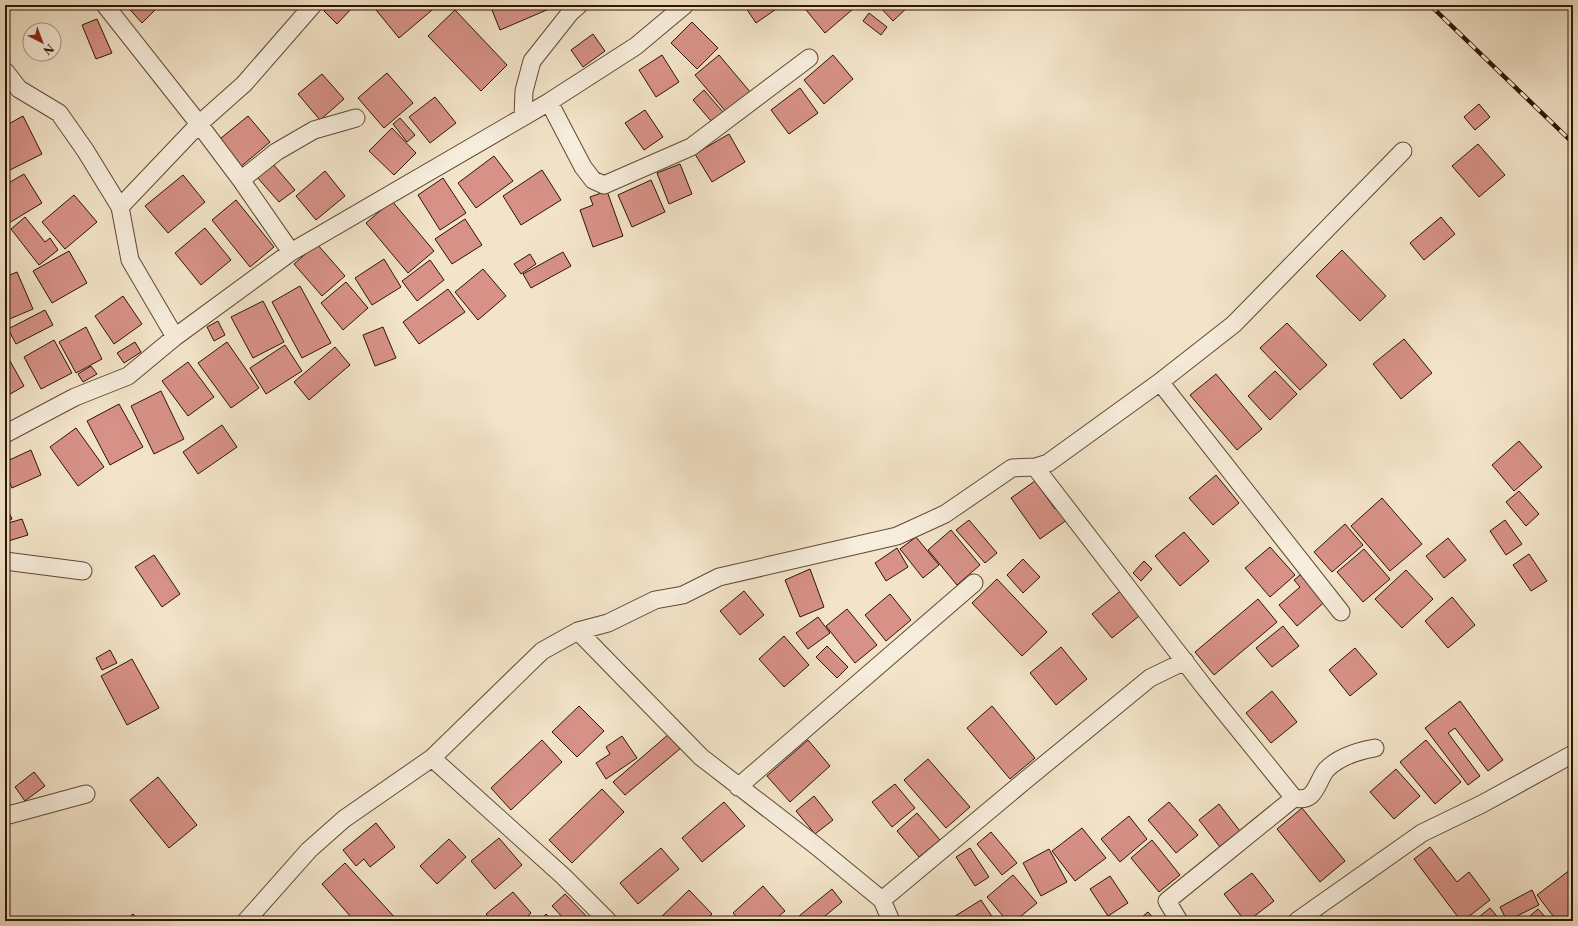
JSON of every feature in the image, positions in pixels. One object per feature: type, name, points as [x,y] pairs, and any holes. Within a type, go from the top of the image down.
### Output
[{"type":"street","points":[[105,5],[199,124],[241,180],[291,252]]},
{"type":"street","points":[[120,207],[199,124],[244,84],[314,5]]},
{"type":"street","points":[[523,117],[524,91],[532,61],[570,13],[579,5]]},
{"type":"street","points":[[5,434],[75,398],[128,376],[175,337],[291,252],[549,102],[636,46],[685,5]]},
{"type":"street","points":[[549,102],[582,167],[593,180],[604,185],[691,146],[809,58]]},
{"type":"street","points":[[5,71],[19,89],[59,113],[85,150],[120,207],[130,260],[175,337]]},
{"type":"street","points":[[241,180],[276,152],[314,130],[356,118]]},
{"type":"street","points":[[246,921],[309,850],[344,819],[432,758],[542,651],[578,631],[608,623],[656,600],[683,595],[719,577],[897,536],[945,514],[1012,468],[1035,467],[1048,462],[1160,382],[1234,324],[1403,151]]},
{"type":"street","points":[[1160,382],[1341,612]]},
{"type":"street","points":[[1035,467],[1185,661],[1294,798],[1301,800],[1310,796],[1316,790],[1327,770],[1338,761],[1356,752],[1375,748]]},
{"type":"street","points":[[5,561],[83,571]]},
{"type":"street","points":[[738,787],[974,583]]},
{"type":"street","points":[[578,631],[701,757],[815,845],[882,900],[892,921]]},
{"type":"street","points":[[882,900],[1150,678],[1185,661]]},
{"type":"street","points":[[1297,921],[1422,833],[1482,804],[1573,754]]},
{"type":"street","points":[[432,758],[563,876],[608,921]]},
{"type":"street","points":[[5,816],[86,794]]},
{"type":"street","points":[[1180,921],[1166,901],[1294,798]]},
{"type":"building","points":[[126,5],[160,5],[142,23]]},
{"type":"building","points":[[329,5],[349,5],[352,8],[337,24],[324,11]]},
{"type":"building","points":[[372,5],[438,5],[399,38]]},
{"type":"building","points":[[490,5],[547,5],[549,9],[500,30]]},
{"type":"building","points":[[744,5],[782,5],[756,23]]},
{"type":"building","points":[[802,5],[849,5],[853,9],[825,33]]},
{"type":"building","points":[[878,5],[910,5],[893,21]]},
{"type":"building","points":[[455,10],[507,65],[481,91],[428,36]]},
{"type":"building","points":[[869,13],[887,27],[881,35],[863,21]]},
{"type":"building","points":[[97,19],[112,53],[96,59],[82,25]]},
{"type":"building","points":[[692,22],[718,48],[697,69],[671,43]]},
{"type":"building","points":[[593,34],[605,51],[583,67],[571,50]]},
{"type":"building","points":[[662,55],[679,82],[656,97],[639,70]]},
{"type":"building","points":[[719,55],[751,93],[727,113],[695,75]]},
{"type":"building","points":[[833,55],[853,79],[824,104],[804,80]]},
{"type":"building","points":[[387,73],[413,103],[384,128],[358,98]]},
{"type":"building","points":[[322,74],[344,99],[320,120],[298,94]]},
{"type":"building","points":[[800,88],[818,113],[789,134],[771,110]]},
{"type":"building","points":[[704,90],[723,112],[711,121],[693,100]]},
{"type":"building","points":[[435,97],[456,123],[430,143],[409,117]]},
{"type":"building","points":[[1479,104],[1490,117],[1475,130],[1464,117]]},
{"type":"building","points":[[645,110],[663,137],[644,150],[625,123]]},
{"type":"building","points":[[23,116],[42,154],[8,171],[5,165],[5,126]]},
{"type":"building","points":[[248,116],[270,142],[238,169],[215,143]]},
{"type":"building","points":[[400,118],[415,135],[407,142],[393,124]]},
{"type":"building","points":[[392,128],[416,153],[394,175],[369,151]]},
{"type":"building","points":[[729,134],[745,162],[712,182],[695,154]]},
{"type":"building","points":[[1478,144],[1505,175],[1479,197],[1452,166]]},
{"type":"building","points":[[494,156],[513,181],[476,208],[458,183]]},
{"type":"building","points":[[273,164],[295,190],[279,202],[257,177]]},
{"type":"building","points":[[680,164],[692,194],[669,204],[657,173]]},
{"type":"building","points":[[542,170],[561,200],[521,225],[503,196]]},
{"type":"building","points":[[325,171],[345,196],[316,220],[296,196]]},
{"type":"building","points":[[24,174],[42,203],[9,223],[5,217],[5,185]]},
{"type":"building","points":[[183,175],[205,202],[168,233],[145,206]]},
{"type":"building","points":[[443,178],[466,213],[440,230],[418,195]]},
{"type":"building","points":[[651,180],[665,212],[632,227],[618,195]]},
{"type":"building","points":[[607,191],[623,236],[593,247],[580,210],[593,205],[590,197]]},
{"type":"building","points":[[74,195],[97,222],[65,249],[42,222]]},
{"type":"building","points":[[236,200],[274,247],[250,267],[212,220]]},
{"type":"building","points":[[392,201],[434,251],[408,273],[366,223]]},
{"type":"building","points":[[25,217],[45,242],[50,238],[58,250],[39,265],[11,229]]},
{"type":"building","points":[[1441,217],[1455,234],[1424,260],[1410,243]]},
{"type":"building","points":[[465,219],[482,245],[452,264],[435,239]]},
{"type":"building","points":[[205,228],[231,260],[201,285],[175,253]]},
{"type":"building","points":[[317,244],[345,276],[322,296],[294,264]]},
{"type":"building","points":[[1342,250],[1386,296],[1360,321],[1316,276]]},
{"type":"building","points":[[69,251],[87,283],[52,303],[33,271]]},
{"type":"building","points":[[563,252],[571,266],[531,288],[523,274]]},
{"type":"building","points":[[530,254],[536,264],[521,274],[514,264]]},
{"type":"building","points":[[384,259],[401,287],[372,305],[355,278]]},
{"type":"building","points":[[430,260],[444,280],[417,301],[402,281]]},
{"type":"building","points":[[483,269],[506,296],[478,320],[455,292]]},
{"type":"building","points":[[17,272],[33,309],[5,321],[5,277]]},
{"type":"building","points":[[346,282],[368,308],[343,330],[321,303]]},
{"type":"building","points":[[300,286],[331,343],[302,358],[272,302]]},
{"type":"building","points":[[448,289],[465,312],[419,344],[403,322]]},
{"type":"building","points":[[123,296],[142,324],[114,344],[95,316]]},
{"type":"building","points":[[263,301],[284,342],[253,358],[231,317]]},
{"type":"building","points":[[45,310],[53,325],[16,344],[8,329]]},
{"type":"building","points":[[218,321],[225,335],[214,341],[207,327]]},
{"type":"building","points":[[1287,323],[1327,365],[1300,390],[1260,348]]},
{"type":"building","points":[[86,327],[102,359],[76,373],[59,342]]},
{"type":"building","points":[[383,327],[396,358],[375,366],[363,335]]},
{"type":"building","points":[[1404,339],[1432,373],[1401,399],[1373,364]]},
{"type":"building","points":[[54,340],[72,373],[41,389],[24,357]]},
{"type":"building","points":[[135,342],[141,352],[124,363],[117,353]]},
{"type":"building","points":[[227,342],[259,388],[231,408],[198,363]]},
{"type":"building","points":[[285,345],[302,371],[266,394],[250,368]]},
{"type":"building","points":[[335,347],[350,365],[309,400],[294,382]]},
{"type":"building","points":[[5,352],[24,386],[5,397]]},
{"type":"building","points":[[188,362],[214,397],[188,416],[162,381]]},
{"type":"building","points":[[91,366],[97,374],[83,382],[78,374]]},
{"type":"building","points":[[1275,371],[1297,394],[1270,420],[1248,396]]},
{"type":"building","points":[[1216,374],[1262,429],[1237,450],[1190,395]]},
{"type":"building","points":[[161,391],[184,439],[154,454],[131,406]]},
{"type":"building","points":[[119,404],[143,447],[110,465],[87,421]]},
{"type":"building","points":[[222,425],[237,447],[198,474],[183,452]]},
{"type":"building","points":[[76,428],[104,467],[78,486],[50,447]]},
{"type":"building","points":[[1519,441],[1542,467],[1514,491],[1492,465]]},
{"type":"building","points":[[31,450],[41,475],[12,488],[5,471],[5,462]]},
{"type":"building","points":[[1216,475],[1239,503],[1213,525],[1189,498]]},
{"type":"building","points":[[1035,481],[1055,509],[1062,504],[1071,517],[1040,539],[1011,498]]},
{"type":"building","points":[[1519,491],[1539,514],[1526,526],[1506,502]]},
{"type":"building","points":[[1382,498],[1422,544],[1390,571],[1351,526]]},
{"type":"building","points":[[5,503],[12,519],[5,522]]},
{"type":"building","points":[[22,519],[28,535],[5,542],[5,524]]},
{"type":"building","points":[[969,520],[997,553],[985,563],[956,530]]},
{"type":"building","points":[[1505,520],[1522,544],[1506,555],[1490,531]]},
{"type":"building","points":[[1345,524],[1363,545],[1332,572],[1314,552]]},
{"type":"building","points":[[951,530],[980,565],[957,585],[928,550]]},
{"type":"building","points":[[1184,532],[1209,561],[1180,586],[1155,556]]},
{"type":"building","points":[[916,537],[939,565],[923,578],[900,549]]},
{"type":"building","points":[[1448,538],[1466,560],[1444,578],[1426,556]]},
{"type":"building","points":[[1270,547],[1295,575],[1270,597],[1245,568]]},
{"type":"building","points":[[897,548],[908,567],[886,581],[875,563]]},
{"type":"building","points":[[1364,549],[1390,579],[1363,602],[1337,572]]},
{"type":"building","points":[[1529,554],[1547,581],[1531,591],[1513,565]]},
{"type":"building","points":[[154,555],[180,594],[162,607],[135,567]]},
{"type":"building","points":[[1023,559],[1040,577],[1023,593],[1007,575]]},
{"type":"building","points":[[1144,561],[1152,569],[1141,581],[1133,573]]},
{"type":"building","points":[[810,569],[824,607],[800,617],[785,580]]},
{"type":"building","points":[[1406,570],[1433,599],[1402,628],[1375,599]]},
{"type":"building","points":[[1305,571],[1328,599],[1297,626],[1279,605],[1300,587],[1294,580]]},
{"type":"building","points":[[997,579],[1047,632],[1022,656],[972,603]]},
{"type":"building","points":[[1124,588],[1144,612],[1112,638],[1092,614]]},
{"type":"building","points":[[744,591],[764,615],[740,635],[720,611]]},
{"type":"building","points":[[890,594],[911,620],[886,641],[865,615]]},
{"type":"building","points":[[1452,597],[1475,625],[1448,648],[1425,621]]},
{"type":"building","points":[[1258,599],[1277,622],[1214,675],[1195,652]]},
{"type":"building","points":[[847,609],[877,645],[855,663],[826,626]]},
{"type":"building","points":[[818,617],[830,633],[808,649],[796,633]]},
{"type":"building","points":[[1283,626],[1299,646],[1272,667],[1256,648]]},
{"type":"building","points":[[784,636],[809,665],[784,687],[759,659]]},
{"type":"building","points":[[827,646],[848,667],[837,678],[816,657]]},
{"type":"building","points":[[1061,647],[1087,679],[1056,705],[1030,673]]},
{"type":"building","points":[[1355,648],[1377,674],[1350,696],[1329,670]]},
{"type":"building","points":[[110,650],[117,663],[102,670],[96,658]]},
{"type":"building","points":[[132,659],[159,708],[127,725],[101,676]]},
{"type":"building","points":[[1272,691],[1297,722],[1271,743],[1246,713]]},
{"type":"building","points":[[1460,701],[1503,760],[1488,771],[1455,728],[1448,733],[1480,776],[1468,785],[1425,728]]},
{"type":"building","points":[[579,706],[604,731],[577,757],[552,732]]},
{"type":"building","points":[[992,706],[1035,758],[1010,779],[967,728]]},
{"type":"building","points":[[669,734],[681,748],[625,795],[613,782]]},
{"type":"building","points":[[622,736],[637,758],[606,779],[596,763],[610,754],[606,747]]},
{"type":"building","points":[[542,740],[562,762],[511,810],[491,788]]},
{"type":"building","points":[[808,740],[830,766],[790,802],[767,776]]},
{"type":"building","points":[[1426,740],[1461,782],[1435,804],[1400,762]]},
{"type":"building","points":[[928,759],[970,807],[946,828],[904,780]]},
{"type":"building","points":[[1396,769],[1420,796],[1394,819],[1370,792]]},
{"type":"building","points":[[34,772],[45,786],[25,801],[15,787]]},
{"type":"building","points":[[158,777],[197,825],[169,848],[130,800]]},
{"type":"building","points":[[895,784],[915,808],[892,827],[872,802]]},
{"type":"building","points":[[602,789],[624,812],[572,863],[549,840]]},
{"type":"building","points":[[814,796],[833,820],[815,834],[796,811]]},
{"type":"building","points":[[724,802],[745,826],[702,862],[682,838]]},
{"type":"building","points":[[1169,802],[1198,835],[1176,853],[1148,820]]},
{"type":"building","points":[[1219,804],[1240,831],[1220,847],[1199,820]]},
{"type":"building","points":[[1302,808],[1345,861],[1320,882],[1277,829]]},
{"type":"building","points":[[917,813],[940,840],[919,857],[897,831]]},
{"type":"building","points":[[1129,816],[1147,839],[1120,862],[1101,839]]},
{"type":"building","points":[[376,823],[395,847],[370,867],[364,859],[356,866],[343,850]]},
{"type":"building","points":[[1082,828],[1106,858],[1075,881],[1052,851]]},
{"type":"building","points":[[991,832],[1017,863],[1002,875],[977,844]]},
{"type":"building","points":[[499,838],[522,865],[495,889],[471,861]]},
{"type":"building","points":[[449,839],[466,857],[437,884],[420,866]]},
{"type":"building","points":[[1152,840],[1180,875],[1159,892],[1131,858]]},
{"type":"building","points":[[1430,847],[1457,882],[1469,872],[1490,900],[1463,921],[1461,921],[1414,859]]},
{"type":"building","points":[[661,848],[679,869],[638,904],[620,883]]},
{"type":"building","points":[[970,848],[989,877],[975,886],[956,857]]},
{"type":"building","points":[[1049,849],[1067,882],[1041,896],[1023,863]]},
{"type":"building","points":[[345,863],[398,921],[352,921],[350,918],[351,917],[322,884]]},
{"type":"building","points":[[1570,870],[1573,874],[1573,921],[1568,921],[1566,918],[1562,921],[1557,921],[1537,895]]},
{"type":"building","points":[[1252,873],[1274,901],[1248,921],[1245,921],[1224,894]]},
{"type":"building","points":[[1013,875],[1037,903],[1015,921],[1007,921],[987,897]]},
{"type":"building","points":[[1110,876],[1128,903],[1108,916],[1090,889]]},
{"type":"building","points":[[763,886],[785,911],[773,921],[740,921],[733,913]]},
{"type":"building","points":[[832,889],[842,902],[819,921],[793,921]]},
{"type":"building","points":[[689,890],[712,914],[704,921],[657,921]]},
{"type":"building","points":[[1532,890],[1539,905],[1507,921],[1500,907]]},
{"type":"building","points":[[513,892],[531,913],[522,921],[492,921],[486,914]]},
{"type":"building","points":[[565,894],[591,921],[566,921],[552,906]]},
{"type":"building","points":[[981,900],[995,921],[953,921],[952,918]]},
{"type":"building","points":[[1490,908],[1501,921],[1474,921]]},
{"type":"building","points":[[1538,909],[1549,921],[1524,921]]},
{"type":"building","points":[[1148,912],[1156,921],[1137,921]]},
{"type":"building","points":[[133,914],[139,921],[125,921]]},
{"type":"building","points":[[546,914],[553,921],[540,921]]},
{"type":"railway","points":[[1430,5],[1573,143]]}]
